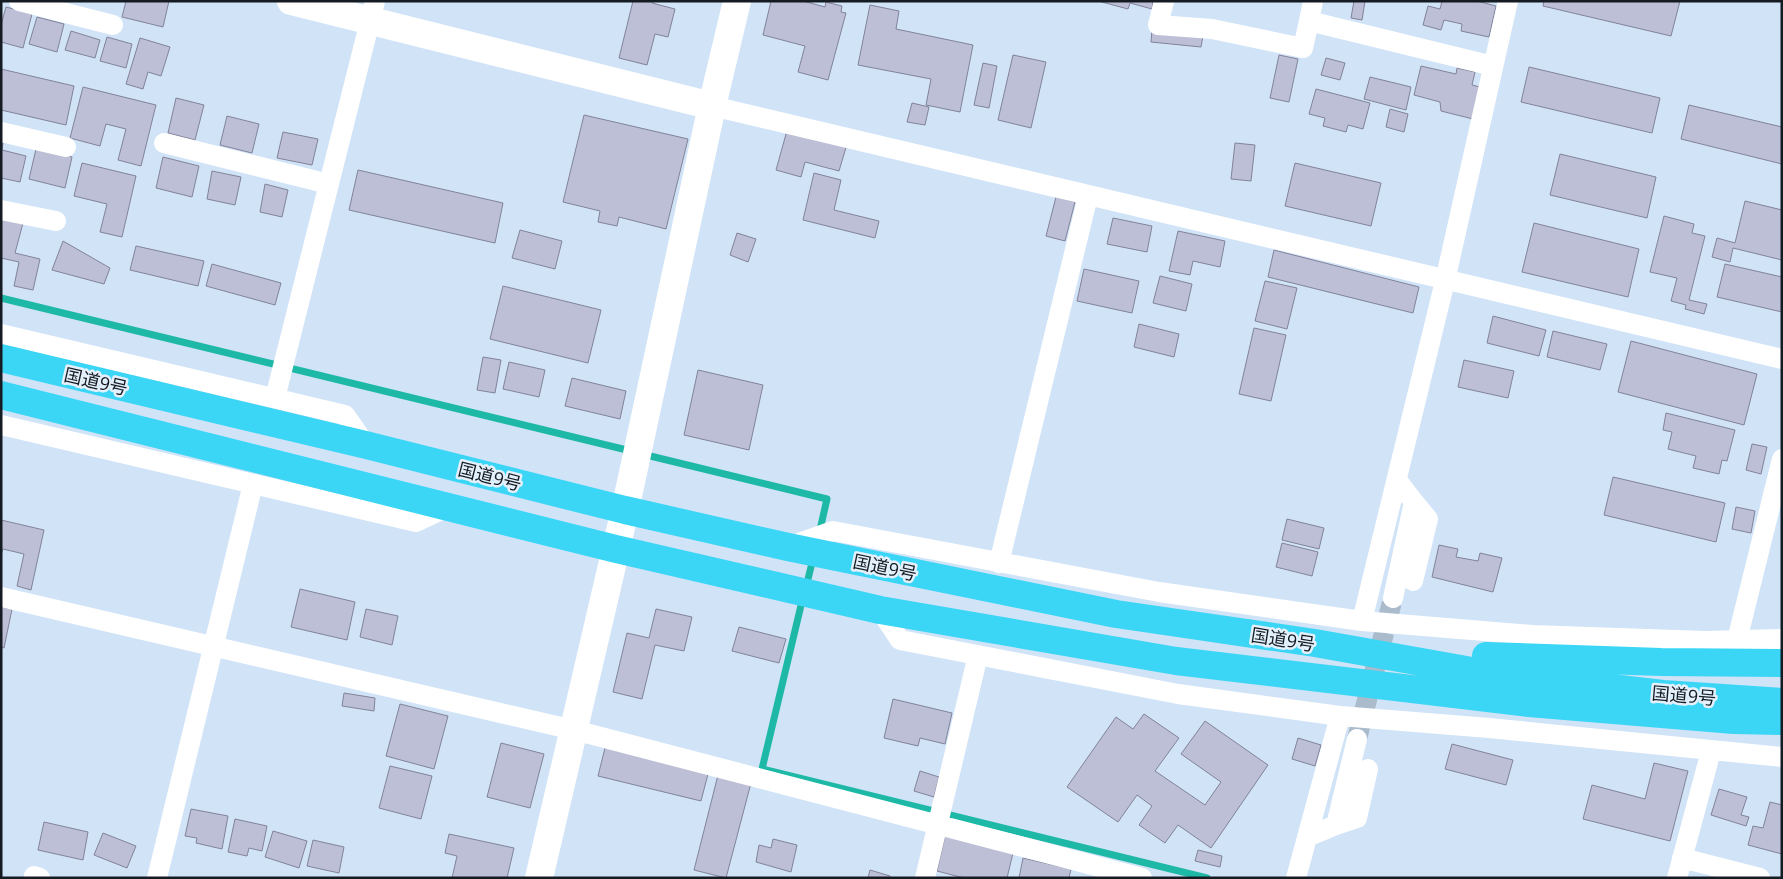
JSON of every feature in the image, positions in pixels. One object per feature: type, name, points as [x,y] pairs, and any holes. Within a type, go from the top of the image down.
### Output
[{"type":"highway","name":"国道9号","points":[[1,358],[366,445],[625,510],[788,547],[1116,614],[1315,643],[1483,673],[1663,694],[1782,702]]},
{"type":"highway","name":"国道9号","points":[[1,395],[616,549],[880,610],[1176,661],[1529,703],[1734,720],[1782,721]]},
{"type":"highway","points":[[1315,643],[1514,658],[1661,662],[1782,662]]},
{"type":"highway","points":[[1734,720],[1782,728]]},
{"type":"street","points":[[19,1],[113,25]]},
{"type":"street","points":[[291,1],[372,11],[712,106],[1445,281],[1782,359]]},
{"type":"street","points":[[539,878],[625,510],[712,106],[738,1]]},
{"type":"street","points":[[1164,1],[1158,25],[1212,29],[1304,48],[1313,1]]},
{"type":"street","points":[[1362,621],[1445,281],[1508,1]]},
{"type":"street","points":[[274,398],[372,11]]},
{"type":"street","points":[[1309,21],[1493,66]]},
{"type":"street","points":[[1,132],[66,147]]},
{"type":"street","points":[[164,143],[329,184]]},
{"type":"street","points":[[999,563],[1088,196]]},
{"type":"street","points":[[1,210],[56,221]]},
{"type":"street","points":[[1,334],[345,415],[366,445]]},
{"type":"street","points":[[41,368],[76,352]]},
{"type":"street","points":[[40,435],[80,415]]},
{"type":"street","points":[[1,425],[416,522],[448,507]]},
{"type":"street","points":[[1737,640],[1782,459]]},
{"type":"street","points":[[1396,480],[1428,518],[1412,581]]},
{"type":"street","points":[[158,878],[253,484]]},
{"type":"street","points":[[1393,598],[1414,502]]},
{"type":"street","points":[[788,547],[833,531],[1159,592],[1362,621],[1532,635],[1737,640],[1782,639]]},
{"type":"street","points":[[1116,614],[1159,592]]},
{"type":"street","points":[[1,596],[574,730],[1142,878]]},
{"type":"street","points":[[880,610],[900,640],[1178,694],[1340,716],[1489,728],[1782,757]]},
{"type":"street","points":[[925,878],[978,655]]},
{"type":"street","points":[[1129,685],[1176,661]]},
{"type":"street","points":[[1489,728],[1529,703]]},
{"type":"street","points":[[1296,878],[1340,716]]},
{"type":"street","points":[[1336,824],[1357,739]]},
{"type":"street","points":[[1677,878],[1711,751]]},
{"type":"street","points":[[1307,837],[1336,824],[1356,818],[1368,769]]},
{"type":"street","points":[[1682,858],[1760,878]]},
{"type":"building","points":[[126,1],[169,1],[163,27],[122,17]]},
{"type":"building","points":[[633,1],[653,1],[652,3],[675,9],[668,37],[655,34],[647,65],[619,58]]},
{"type":"building","points":[[771,1],[803,1],[825,7],[826,2],[842,6],[841,12],[846,13],[828,80],[798,72],[805,46],[763,35]]},
{"type":"building","points":[[1098,1],[1153,1],[1152,9],[1130,3],[1128,9]]},
{"type":"building","points":[[1354,1],[1365,1],[1362,20],[1351,18]]},
{"type":"building","points":[[1442,1],[1477,1],[1496,6],[1489,37],[1461,31],[1462,24],[1444,20],[1441,30],[1423,25],[1428,6],[1440,9]]},
{"type":"building","points":[[1544,1],[1680,1],[1671,36],[1543,6]]},
{"type":"building","points":[[870,5],[899,11],[896,29],[973,45],[960,112],[926,105],[931,79],[858,65]]},
{"type":"building","points":[[6,7],[32,14],[23,48],[1,42],[1,25]]},
{"type":"building","points":[[37,17],[64,24],[57,52],[29,44]]},
{"type":"building","points":[[1152,30],[1203,36],[1201,47],[1151,42]]},
{"type":"building","points":[[71,31],[100,40],[95,58],[65,50]]},
{"type":"building","points":[[107,37],[132,44],[126,68],[100,61]]},
{"type":"building","points":[[140,38],[170,47],[161,76],[148,72],[143,89],[126,84]]},
{"type":"building","points":[[1013,55],[1046,62],[1031,128],[998,120]]},
{"type":"building","points":[[1279,55],[1298,59],[1289,102],[1270,98]]},
{"type":"building","points":[[1326,58],[1345,63],[1340,80],[1321,75]]},
{"type":"building","points":[[983,63],[997,66],[989,108],[974,105]]},
{"type":"building","points":[[1421,66],[1456,74],[1457,68],[1475,72],[1472,85],[1480,87],[1473,119],[1441,111],[1440,102],[1414,95]]},
{"type":"building","points":[[1529,67],[1660,98],[1652,133],[1521,102]]},
{"type":"building","points":[[1,69],[74,86],[66,125],[1,110]]},
{"type":"building","points":[[1370,77],[1411,87],[1406,110],[1364,99]]},
{"type":"building","points":[[83,87],[156,105],[141,166],[118,160],[126,129],[106,124],[100,146],[70,138]]},
{"type":"building","points":[[1316,89],[1370,103],[1363,129],[1348,125],[1346,132],[1323,126],[1325,118],[1309,114]]},
{"type":"building","points":[[176,98],[204,105],[195,140],[168,133]]},
{"type":"building","points":[[912,103],[929,107],[925,125],[907,122]]},
{"type":"building","points":[[1689,105],[1782,127],[1782,164],[1681,139]]},
{"type":"building","points":[[1390,109],[1408,114],[1404,132],[1386,127]]},
{"type":"building","points":[[584,115],[688,139],[666,229],[619,217],[617,226],[598,222],[600,211],[563,202]]},
{"type":"building","points":[[227,116],[259,124],[252,153],[220,145]]},
{"type":"building","points":[[788,127],[847,144],[839,171],[805,162],[801,177],[776,170]]},
{"type":"building","points":[[283,132],[318,139],[312,165],[277,158]]},
{"type":"building","points":[[1,143],[3,143],[2,150],[26,156],[20,182],[1,178]]},
{"type":"building","points":[[1235,143],[1255,145],[1251,181],[1231,179]]},
{"type":"building","points":[[36,149],[72,157],[65,188],[29,179]]},
{"type":"building","points":[[1560,154],[1656,177],[1647,218],[1550,195]]},
{"type":"building","points":[[163,157],[199,166],[192,197],[156,188]]},
{"type":"building","points":[[82,163],[136,176],[122,237],[100,232],[107,204],[74,196]]},
{"type":"building","points":[[1295,163],[1381,183],[1371,226],[1285,206]]},
{"type":"building","points":[[358,170],[503,203],[495,243],[349,210]]},
{"type":"building","points":[[212,171],[241,177],[235,205],[207,199]]},
{"type":"building","points":[[814,173],[841,180],[834,210],[879,221],[875,238],[803,220]]},
{"type":"building","points":[[265,184],[288,190],[282,217],[260,212]]},
{"type":"building","points":[[1056,197],[1075,202],[1065,241],[1046,236]]},
{"type":"building","points":[[1745,201],[1782,210],[1782,260],[1733,248],[1730,262],[1712,257],[1717,238],[1735,243]]},
{"type":"building","points":[[1664,216],[1694,224],[1692,233],[1705,236],[1689,300],[1707,304],[1704,314],[1685,309],[1686,305],[1671,301],[1677,278],[1650,272]]},
{"type":"building","points":[[1,218],[23,223],[15,253],[40,259],[33,290],[14,286],[19,262],[1,258]]},
{"type":"building","points":[[1113,218],[1152,226],[1147,252],[1107,244]]},
{"type":"building","points":[[1534,223],[1639,249],[1628,297],[1522,272]]},
{"type":"building","points":[[520,230],[562,241],[555,269],[512,258]]},
{"type":"building","points":[[1178,231],[1225,241],[1220,267],[1193,261],[1190,275],[1169,271]]},
{"type":"building","points":[[737,233],[756,239],[748,262],[730,255]]},
{"type":"building","points":[[63,241],[110,268],[104,284],[52,270]]},
{"type":"building","points":[[136,246],[204,261],[198,286],[130,270]]},
{"type":"building","points":[[1274,250],[1419,287],[1413,313],[1268,277]]},
{"type":"building","points":[[212,264],[281,283],[275,305],[206,286]]},
{"type":"building","points":[[1725,264],[1782,277],[1782,312],[1717,297]]},
{"type":"building","points":[[1084,269],[1139,281],[1132,313],[1077,301]]},
{"type":"building","points":[[1160,276],[1192,284],[1186,311],[1153,303]]},
{"type":"building","points":[[1265,281],[1297,288],[1287,329],[1255,321]]},
{"type":"building","points":[[503,286],[601,310],[588,363],[490,339]]},
{"type":"building","points":[[1493,316],[1546,330],[1539,356],[1487,343]]},
{"type":"building","points":[[1139,324],[1179,334],[1174,357],[1134,347]]},
{"type":"building","points":[[1254,328],[1286,335],[1271,401],[1239,394]]},
{"type":"building","points":[[1553,331],[1607,344],[1600,370],[1547,357]]},
{"type":"building","points":[[1631,341],[1757,374],[1744,425],[1618,392]]},
{"type":"building","points":[[483,357],[501,360],[495,393],[477,390]]},
{"type":"building","points":[[1464,360],[1514,371],[1508,398],[1458,387]]},
{"type":"building","points":[[509,362],[545,370],[539,397],[503,389]]},
{"type":"building","points":[[698,370],[763,385],[749,450],[684,435]]},
{"type":"building","points":[[572,378],[626,391],[620,419],[565,406]]},
{"type":"building","points":[[1666,413],[1735,430],[1727,461],[1722,460],[1719,474],[1693,468],[1696,456],[1668,449],[1672,432],[1663,430]]},
{"type":"building","points":[[1752,444],[1767,447],[1761,474],[1746,470]]},
{"type":"building","points":[[1613,477],[1725,503],[1716,542],[1604,515]]},
{"type":"building","points":[[1736,507],[1755,511],[1751,533],[1732,529]]},
{"type":"building","points":[[1287,519],[1324,528],[1319,549],[1282,540]]},
{"type":"building","points":[[1,520],[44,530],[31,590],[17,586],[24,554],[3,549],[1,555]]},
{"type":"building","points":[[1282,543],[1318,552],[1312,576],[1276,567]]},
{"type":"building","points":[[1439,545],[1458,549],[1456,557],[1478,561],[1480,553],[1502,558],[1493,592],[1432,577]]},
{"type":"building","points":[[300,589],[355,602],[347,640],[291,627]]},
{"type":"building","points":[[1,607],[12,609],[4,648],[1,647]]},
{"type":"building","points":[[366,609],[398,616],[392,645],[360,637]]},
{"type":"building","points":[[656,609],[692,617],[684,651],[655,645],[642,699],[613,692],[627,633],[649,638]]},
{"type":"building","points":[[739,627],[786,639],[779,663],[732,651]]},
{"type":"building","points":[[344,693],[375,698],[374,711],[342,706]]},
{"type":"building","points":[[893,699],[952,713],[945,744],[920,738],[918,746],[884,738]]},
{"type":"building","points":[[400,704],[448,716],[434,769],[386,756]]},
{"type":"building","points":[[1144,714],[1179,738],[1155,771],[1205,805],[1221,782],[1181,754],[1205,721],[1268,765],[1211,848],[1178,825],[1165,843],[1139,825],[1152,806],[1137,795],[1118,822],[1067,787],[1116,717],[1133,729]]},
{"type":"building","points":[[1298,738],[1321,745],[1315,766],[1292,759]]},
{"type":"building","points":[[501,743],[544,754],[530,808],[487,797]]},
{"type":"building","points":[[606,744],[709,770],[701,801],[598,776]]},
{"type":"building","points":[[1452,744],[1513,760],[1506,785],[1445,769]]},
{"type":"building","points":[[1654,763],[1688,771],[1670,841],[1583,819],[1592,785],[1645,799]]},
{"type":"building","points":[[390,766],[432,776],[421,819],[379,808]]},
{"type":"building","points":[[920,771],[939,777],[934,797],[914,791]]},
{"type":"building","points":[[718,775],[751,783],[726,878],[694,870]]},
{"type":"building","points":[[1719,789],[1747,797],[1741,815],[1749,817],[1746,826],[1711,815]]},
{"type":"building","points":[[1770,802],[1782,805],[1782,854],[1748,845],[1753,826],[1763,828]]},
{"type":"building","points":[[191,809],[228,816],[222,849],[196,843],[197,838],[185,836]]},
{"type":"building","points":[[235,819],[267,826],[262,851],[249,848],[247,856],[228,852]]},
{"type":"building","points":[[44,822],[88,832],[83,860],[38,850]]},
{"type":"building","points":[[273,831],[307,841],[299,868],[265,857]]},
{"type":"building","points":[[103,833],[136,846],[127,868],[94,855]]},
{"type":"building","points":[[449,834],[514,848],[507,878],[452,878],[457,856],[445,853]]},
{"type":"building","points":[[945,836],[1013,853],[1007,878],[964,878],[937,871]]},
{"type":"building","points":[[773,839],[797,845],[791,872],[756,862],[759,845],[771,848]]},
{"type":"building","points":[[313,840],[344,847],[339,873],[307,866]]},
{"type":"building","points":[[1198,850],[1222,856],[1220,867],[1195,861]]},
{"type":"building","points":[[1023,858],[1071,869],[1069,878],[1019,878]]},
{"type":"building","points":[[870,870],[890,876],[890,878],[868,878]]},
{"type":"waterway","points":[[1,298],[631,451]]},
{"type":"waterway","points":[[642,454],[827,499],[819,534]]},
{"type":"waterway","points":[[806,587],[813,559]]},
{"type":"waterway","points":[[803,597],[762,769],[1207,878]]},
{"type":"tunnel","points":[[1357,739],[1393,598]]}]
